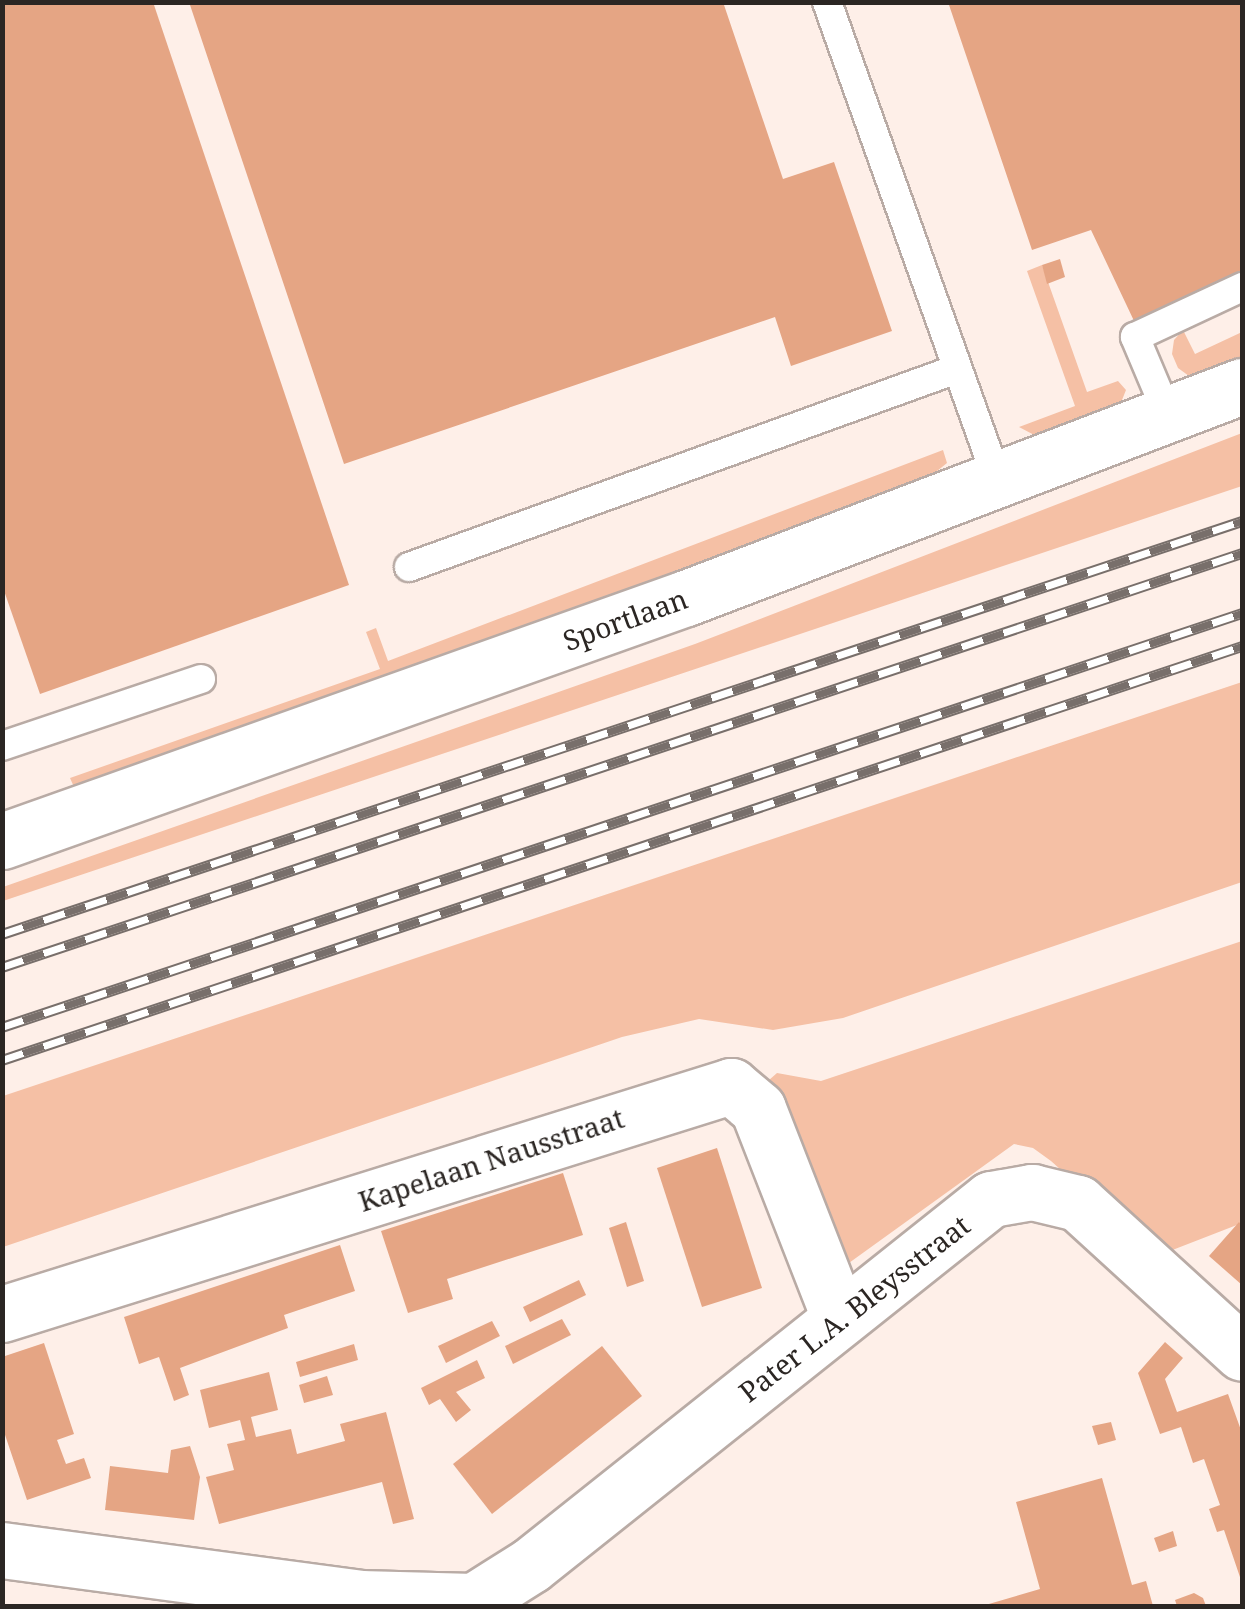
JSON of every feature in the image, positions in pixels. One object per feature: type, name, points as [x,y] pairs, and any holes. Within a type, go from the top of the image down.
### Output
[{"type":"street","name":"Sportlaan","points":[[2,840],[686,598],[1242,386]]},
{"type":"street","name":"Kapelaan Nausstraat","points":[[2,1314],[731,1086],[758,1109],[840,1320]]},
{"type":"street","name":"Pater L.A. Bleysstraat","points":[[474,1604],[531,1565],[992,1199],[1032,1192],[1078,1203],[1242,1353]]},
{"type":"street","points":[[2,1550],[360,1598],[474,1604]]},
{"type":"lane","points":[[826,2],[996,479]]},
{"type":"lane","points":[[1168,415],[1135,337],[1242,287]]},
{"type":"lane","points":[[409,568],[957,369]]},
{"type":"lane","points":[[2,746],[200,679]]},
{"type":"shaded area","points":[[1042,265],[1087,392],[1118,381],[1126,390],[1120,405],[1038,437],[1019,427],[1075,406],[1027,271]]},
{"type":"shaded area","points":[[1183,330],[1195,354],[1242,332],[1242,359],[1189,376],[1178,368],[1172,354],[1174,340]]},
{"type":"shaded area","points":[[1242,433],[1242,486],[3,901],[3,887],[695,644]]},
{"type":"shaded area","points":[[943,450],[947,463],[921,484],[87,785],[74,787],[70,778],[380,669],[366,632],[376,628],[388,661]]},
{"type":"shaded area","points":[[1242,682],[1242,882],[843,1018],[773,1030],[699,1019],[622,1037],[3,1247],[3,1096]]},
{"type":"shaded area","points":[[1242,941],[1242,1223],[1157,1256],[1051,1161],[1033,1148],[1014,1144],[842,1268],[759,1089],[777,1073],[821,1081]]},
{"type":"building","points":[[2,2],[153,2],[349,585],[40,694],[2,585]]},
{"type":"building","points":[[189,2],[723,2],[783,179],[834,162],[892,331],[791,366],[775,317],[344,464]]},
{"type":"building","points":[[948,2],[1242,2],[1242,273],[1135,323],[1091,230],[1032,250]]},
{"type":"building","points":[[1060,259],[1065,277],[1047,284],[1042,265]]},
{"type":"building","points":[[717,1148],[762,1288],[702,1307],[657,1168]]},
{"type":"building","points":[[563,1173],[583,1235],[447,1279],[453,1299],[408,1313],[381,1231]]},
{"type":"building","points":[[626,1222],[644,1281],[627,1287],[609,1228]]},
{"type":"building","points":[[1239,1222],[1242,1226],[1242,1285],[1209,1256]]},
{"type":"building","points":[[340,1245],[355,1291],[284,1315],[288,1328],[180,1368],[189,1395],[174,1401],[159,1357],[139,1364],[124,1317]]},
{"type":"building","points":[[579,1280],[586,1295],[530,1322],[523,1307]]},
{"type":"building","points":[[562,1319],[571,1335],[513,1364],[505,1346]]},
{"type":"building","points":[[492,1321],[500,1336],[446,1363],[438,1346]]},
{"type":"building","points":[[1165,1342],[1183,1358],[1165,1379],[1177,1412],[1228,1394],[1242,1433],[1242,1583],[1224,1530],[1217,1532],[1209,1509],[1220,1505],[1204,1459],[1193,1463],[1181,1427],[1160,1434],[1138,1373]]},
{"type":"building","points":[[44,1343],[74,1434],[57,1440],[66,1464],[84,1458],[91,1478],[27,1500],[2,1426],[2,1357]]},
{"type":"building","points":[[354,1344],[358,1360],[300,1377],[296,1362]]},
{"type":"building","points":[[602,1346],[642,1396],[492,1514],[453,1464]]},
{"type":"building","points":[[477,1360],[485,1378],[456,1392],[471,1410],[456,1422],[440,1399],[429,1405],[421,1388]]},
{"type":"building","points":[[269,1372],[278,1410],[251,1417],[256,1437],[291,1429],[297,1454],[345,1441],[340,1424],[386,1412],[414,1519],[393,1524],[382,1482],[219,1524],[206,1477],[234,1470],[227,1444],[245,1440],[240,1420],[209,1428],[200,1390]]},
{"type":"building","points":[[327,1376],[333,1395],[304,1403],[299,1385]]},
{"type":"building","points":[[1111,1422],[1116,1440],[1098,1445],[1092,1426]]},
{"type":"building","points":[[190,1446],[200,1477],[194,1520],[105,1510],[110,1466],[168,1473],[171,1450]]},
{"type":"building","points":[[1102,1478],[1132,1585],[1146,1581],[1153,1606],[982,1606],[1040,1589],[1016,1502]]},
{"type":"building","points":[[1173,1531],[1177,1546],[1159,1552],[1154,1538]]},
{"type":"building","points":[[1194,1593],[1203,1598],[1206,1606],[1177,1606],[1175,1600]]},
{"type":"railway","points":[[2,934],[1242,521]]},
{"type":"railway","points":[[2,967],[1242,553]]},
{"type":"railway","points":[[2,1027],[1242,613]]},
{"type":"railway","points":[[2,1060],[1242,646]]}]
